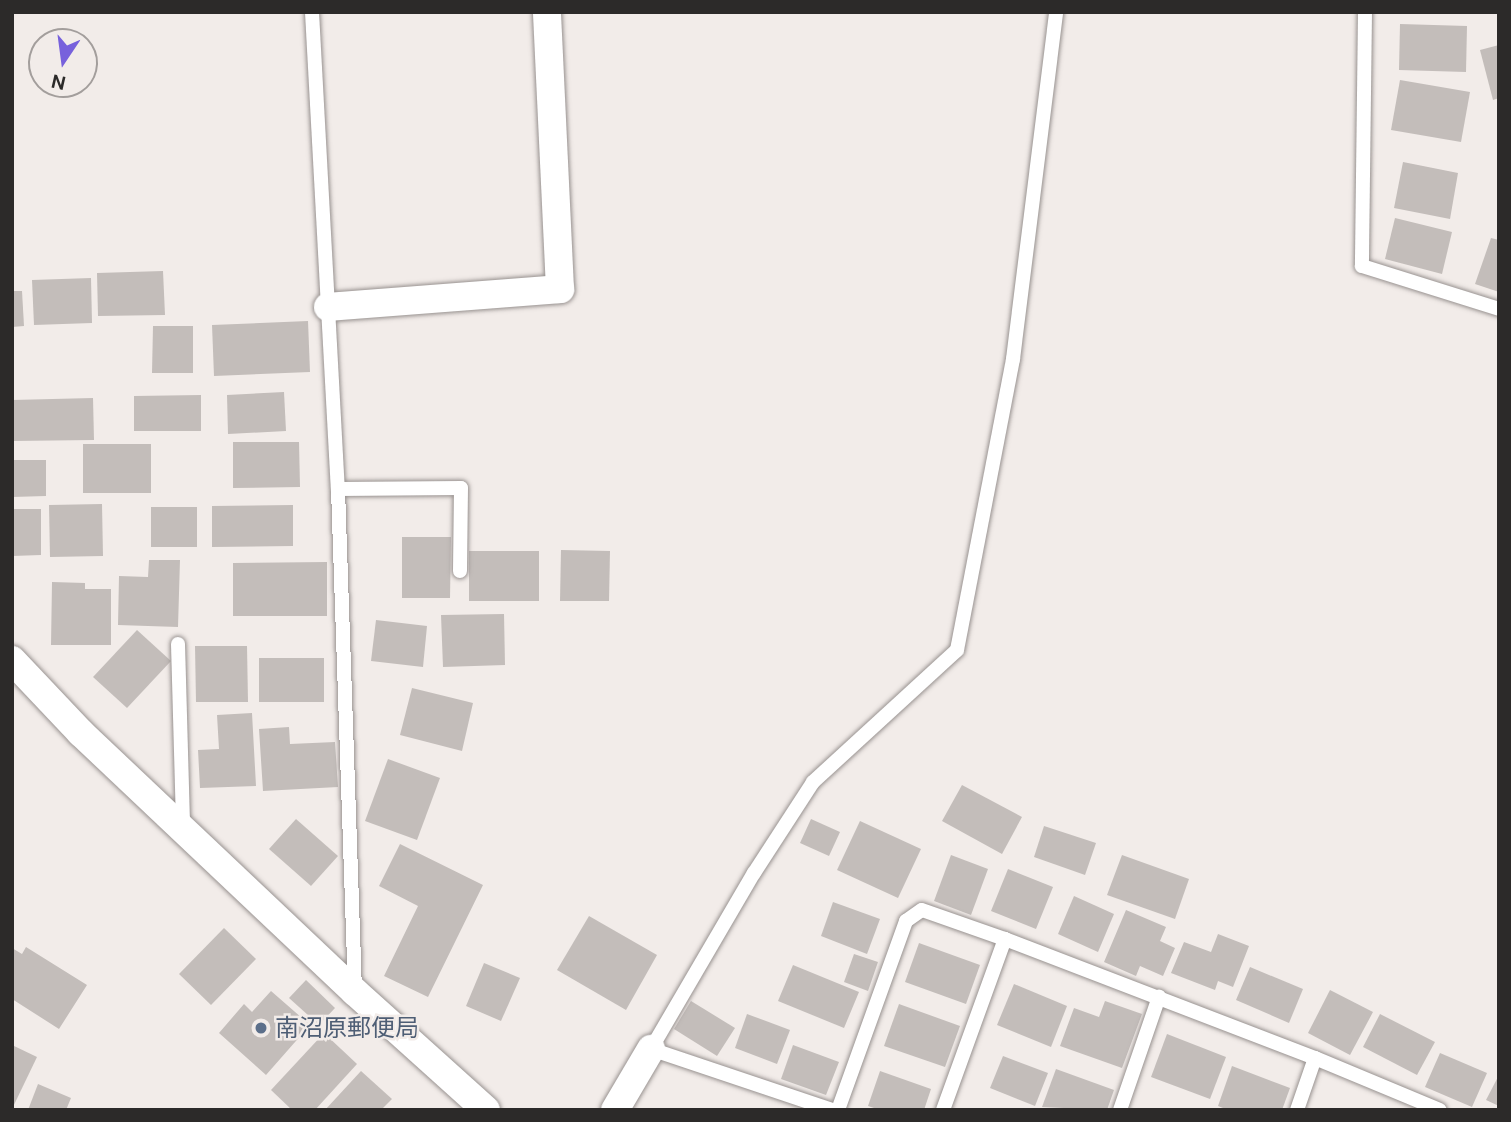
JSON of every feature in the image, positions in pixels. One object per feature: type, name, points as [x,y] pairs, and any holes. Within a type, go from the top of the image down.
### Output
[{"type":"street","points":[[328,307],[560,289],[547,12]]},
{"type":"street","points":[[12,660],[81,733],[355,992],[486,1110]]},
{"type":"street","points":[[615,1110],[651,1049]]},
{"type":"lane","points":[[312,12],[338,489],[355,992]]},
{"type":"lane","points":[[832,1110],[651,1049],[754,873],[813,782],[957,650],[1013,359],[1056,12]]},
{"type":"lane","points":[[1365,12],[1362,266],[1499,309]]},
{"type":"lane","points":[[338,489],[461,488],[460,571]]},
{"type":"lane","points":[[178,644],[183,829]]},
{"type":"lane","points":[[838,1110],[906,921],[922,910],[1159,997],[1440,1110]]},
{"type":"lane","points":[[943,1110],[1004,939]]},
{"type":"lane","points":[[1120,1110],[1159,997]]},
{"type":"lane","points":[[1297,1110],[1315,1058]]},
{"type":"building","points":[[1400,24],[1467,26],[1466,72],[1399,70]]},
{"type":"building","points":[[1499,45],[1499,98],[1493,100],[1480,50]]},
{"type":"building","points":[[1400,80],[1470,92],[1461,142],[1391,130]]},
{"type":"building","points":[[1403,162],[1458,173],[1450,219],[1394,208]]},
{"type":"building","points":[[1395,218],[1452,232],[1442,274],[1385,259]]},
{"type":"building","points":[[1491,238],[1499,240],[1499,292],[1475,284]]},
{"type":"building","points":[[163,271],[165,315],[98,316],[97,273]]},
{"type":"building","points":[[91,278],[92,323],[34,325],[32,280]]},
{"type":"building","points":[[12,291],[22,291],[24,326],[12,327]]},
{"type":"building","points":[[308,321],[310,372],[214,376],[212,325]]},
{"type":"building","points":[[153,326],[193,326],[193,373],[152,373]]},
{"type":"building","points":[[284,392],[286,431],[228,434],[227,395]]},
{"type":"building","points":[[201,395],[201,431],[134,431],[134,396]]},
{"type":"building","points":[[93,398],[94,440],[12,441],[12,400]]},
{"type":"building","points":[[233,442],[299,442],[300,487],[233,488]]},
{"type":"building","points":[[83,444],[151,444],[151,493],[83,493]]},
{"type":"building","points":[[12,460],[46,460],[46,496],[12,497]]},
{"type":"building","points":[[102,504],[103,556],[50,557],[49,505]]},
{"type":"building","points":[[293,505],[293,546],[212,547],[212,506]]},
{"type":"building","points":[[151,507],[197,507],[197,547],[151,547]]},
{"type":"building","points":[[12,509],[41,509],[41,555],[12,556]]},
{"type":"building","points":[[402,537],[451,537],[450,598],[402,598]]},
{"type":"building","points":[[561,550],[610,551],[609,601],[560,601]]},
{"type":"building","points":[[469,551],[539,551],[539,601],[469,601]]},
{"type":"building","points":[[149,560],[180,560],[178,627],[118,625],[119,576],[148,577]]},
{"type":"building","points":[[327,562],[327,616],[233,616],[233,563]]},
{"type":"building","points":[[52,582],[85,583],[85,589],[111,589],[111,645],[51,645]]},
{"type":"building","points":[[504,614],[505,665],[443,667],[441,615]]},
{"type":"building","points":[[376,620],[427,626],[423,667],[371,661]]},
{"type":"building","points":[[137,630],[171,661],[127,708],[93,677]]},
{"type":"building","points":[[195,646],[247,646],[248,702],[196,702]]},
{"type":"building","points":[[259,658],[324,658],[324,702],[259,702]]},
{"type":"building","points":[[412,688],[473,703],[462,751],[400,735]]},
{"type":"building","points":[[252,713],[256,786],[200,788],[198,750],[219,749],[217,715]]},
{"type":"building","points":[[289,727],[290,744],[335,742],[338,787],[263,791],[259,729]]},
{"type":"building","points":[[388,759],[440,778],[417,840],[365,821]]},
{"type":"building","points":[[962,785],[1022,817],[1002,854],[942,821]]},
{"type":"building","points":[[296,819],[338,856],[311,886],[269,849]]},
{"type":"building","points":[[811,819],[840,832],[829,856],[800,843]]},
{"type":"building","points":[[860,821],[921,849],[898,898],[837,870]]},
{"type":"building","points":[[1044,826],[1096,843],[1085,875],[1034,857]]},
{"type":"building","points":[[400,844],[483,885],[428,997],[384,976],[418,906],[379,886]]},
{"type":"building","points":[[951,855],[988,869],[971,915],[934,901]]},
{"type":"building","points":[[1122,855],[1189,879],[1175,919],[1107,895]]},
{"type":"building","points":[[1008,869],[1053,887],[1036,929],[991,911]]},
{"type":"building","points":[[1074,896],[1114,914],[1098,952],[1058,934]]},
{"type":"building","points":[[833,902],[880,919],[867,954],[821,936]]},
{"type":"building","points":[[1126,910],[1166,927],[1160,941],[1175,948],[1163,976],[1140,966],[1136,976],[1104,962]]},
{"type":"building","points":[[589,916],[657,955],[626,1010],[557,970]]},
{"type":"building","points":[[224,928],[256,959],[211,1005],[179,974]]},
{"type":"building","points":[[1218,934],[1249,946],[1233,987],[1218,981],[1215,990],[1171,973],[1184,942],[1211,952]]},
{"type":"building","points":[[919,943],[980,965],[966,1004],[905,982]]},
{"type":"building","points":[[26,947],[87,985],[59,1029],[12,999],[12,948],[22,954]]},
{"type":"building","points":[[854,954],[878,962],[868,991],[844,982]]},
{"type":"building","points":[[484,963],[520,978],[501,1021],[466,1006]]},
{"type":"building","points":[[793,965],[859,992],[844,1028],[778,1001]]},
{"type":"building","points":[[1250,967],[1303,989],[1289,1023],[1236,1000]]},
{"type":"building","points":[[306,980],[335,1008],[319,1025],[289,998]]},
{"type":"building","points":[[1014,984],[1067,1006],[1051,1047],[997,1025]]},
{"type":"building","points":[[1330,990],[1373,1012],[1350,1055],[1308,1033]]},
{"type":"building","points":[[271,991],[310,1025],[266,1075],[219,1033],[244,1004],[252,1012]]},
{"type":"building","points":[[691,1001],[735,1028],[717,1056],[674,1029]]},
{"type":"building","points":[[1105,1001],[1142,1014],[1122,1068],[1060,1046],[1074,1008],[1099,1017]]},
{"type":"building","points":[[899,1004],[960,1026],[945,1067],[884,1046]]},
{"type":"building","points":[[747,1014],[790,1030],[777,1064],[735,1048]]},
{"type":"building","points":[[1380,1014],[1435,1042],[1417,1075],[1363,1047]]},
{"type":"building","points":[[324,1033],[357,1064],[315,1110],[292,1110],[271,1090]]},
{"type":"building","points":[[1167,1034],[1226,1057],[1210,1099],[1151,1077]]},
{"type":"building","points":[[12,1045],[37,1057],[12,1109]]},
{"type":"building","points":[[793,1045],[839,1062],[826,1095],[781,1079]]},
{"type":"building","points":[[1440,1053],[1487,1073],[1472,1107],[1425,1087]]},
{"type":"building","points":[[1003,1056],[1048,1073],[1035,1106],[990,1088]]},
{"type":"building","points":[[1232,1066],[1290,1088],[1282,1110],[1228,1110],[1218,1106]]},
{"type":"building","points":[[1056,1069],[1114,1090],[1107,1110],[1042,1107]]},
{"type":"building","points":[[361,1071],[392,1099],[381,1110],[325,1110]]},
{"type":"building","points":[[880,1071],[931,1089],[924,1110],[880,1110],[868,1106]]},
{"type":"building","points":[[1499,1075],[1499,1106],[1486,1100]]},
{"type":"building","points":[[38,1084],[71,1098],[66,1110],[28,1110]]},
{"type":"place","name":"南沼原郵便局","points":[[261,1028]]}]
